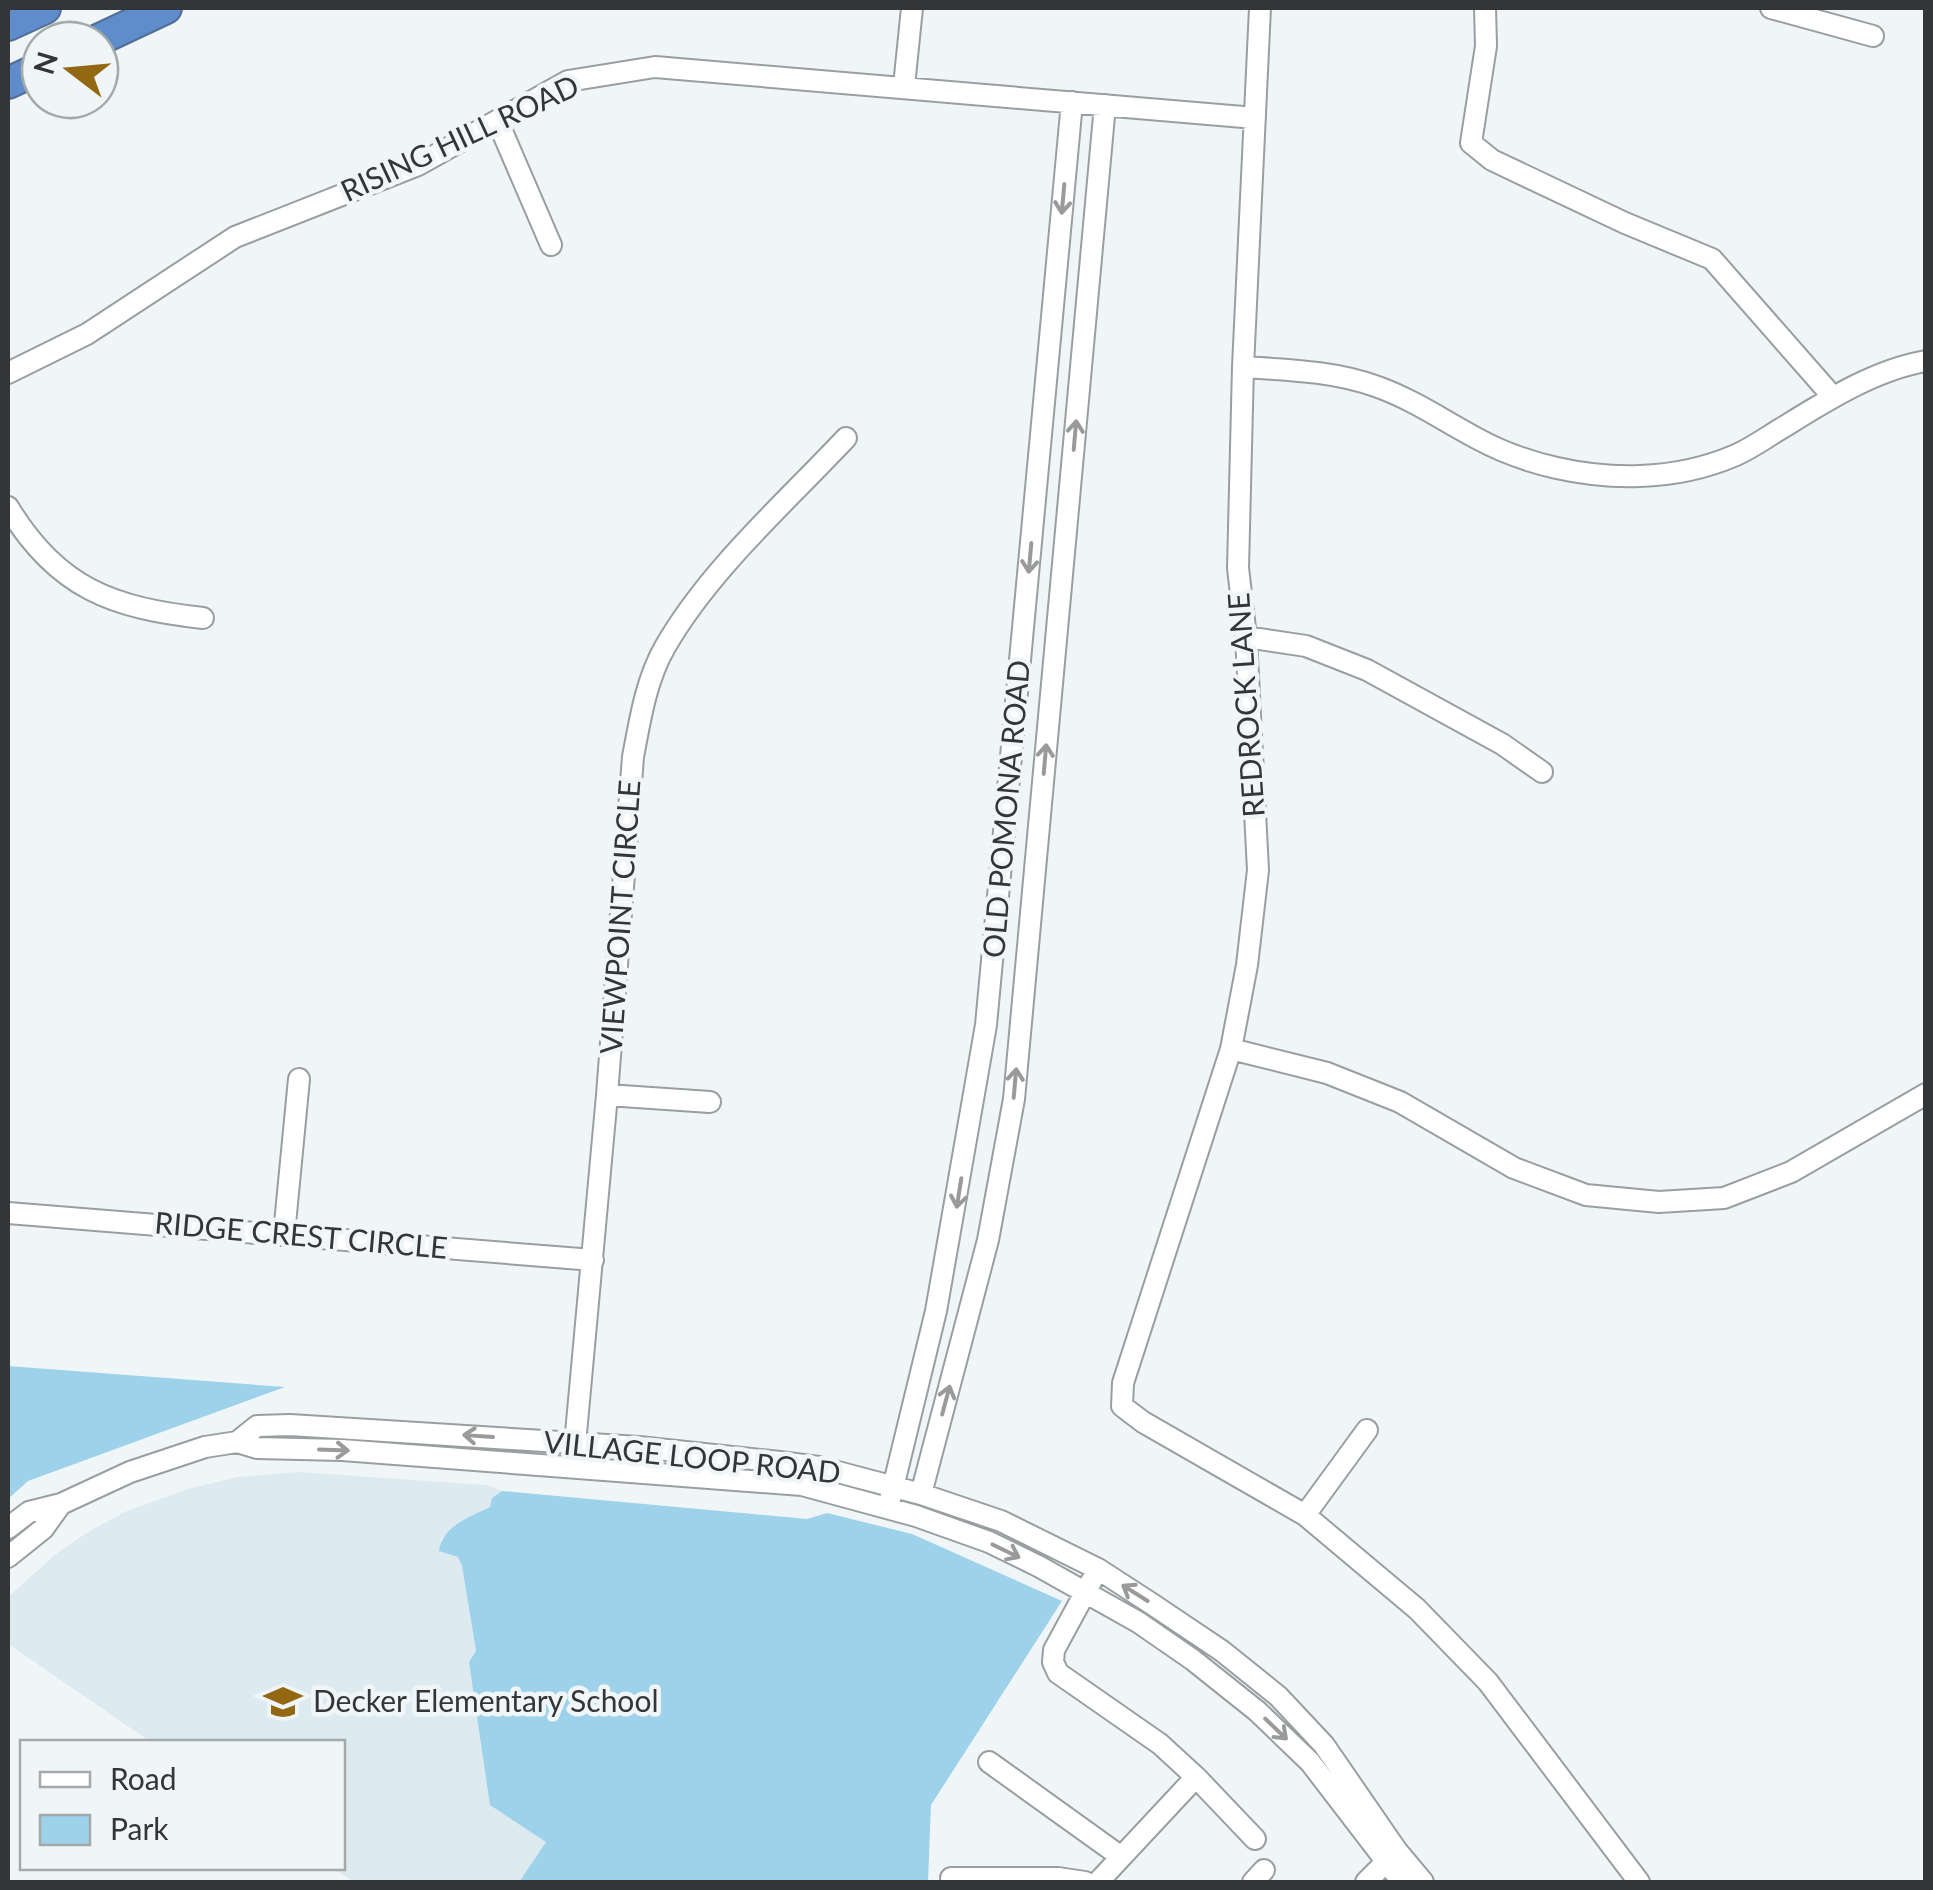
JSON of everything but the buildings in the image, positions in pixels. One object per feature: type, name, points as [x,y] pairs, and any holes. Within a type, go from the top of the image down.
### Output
[{"type":"highway","points":[[8,25],[45,8]]},
{"type":"highway","points":[[120,30],[166,8]]},
{"type":"street","points":[[904,86],[912,8]]},
{"type":"street","name":"REDROCK LANE","points":[[1260,8],[1238,568],[1246,637],[1258,870],[1247,965],[1231,1049],[1123,1383],[1122,1406],[1142,1422],[1304,1516]]},
{"type":"street","points":[[1484,8],[1486,46],[1472,143],[1492,160],[1712,259],[1833,396]]},
{"type":"street","points":[[1771,8],[1873,36]]},
{"type":"street","name":"RISING HILL ROAD","points":[[8,373],[87,334],[235,237],[418,165],[568,81],[655,67],[1255,118]]},
{"type":"street","name":"OLD POMONA ROAD","points":[[891,1497],[956,1211],[986,1025],[1072,102]]},
{"type":"street","name":"OLD POMONA ROAD","points":[[921,1494],[988,1240],[1014,1099],[1105,105]]},
{"type":"street","points":[[498,122],[551,245]]},
{"type":"street","points":[[1243,367],[1306,370],[1374,386],[1420,405],[1481,441],[1535,462],[1586,473],[1638,476],[1685,471],[1738,454],[1833,396],[1906,365],[1926,361]]},
{"type":"street","name":"VIEWPOINT CIRCLE","points":[[573,1467],[594,1260],[634,757],[643,703],[664,648],[711,582],[846,438]]},
{"type":"street","points":[[8,507],[29,542],[58,569],[90,590],[130,606],[203,618]]},
{"type":"street","points":[[1246,637],[1306,646],[1367,670],[1502,744],[1542,772]]},
{"type":"street","points":[[1231,1049],[1327,1073],[1400,1102],[1514,1168],[1586,1195],[1659,1202],[1724,1198],[1791,1172],[1926,1094]]},
{"type":"street","points":[[284,1234],[300,1079]]},
{"type":"street","points":[[608,1095],[710,1102]]},
{"type":"street","name":"RIDGE CREST CIRCLE","points":[[8,1213],[594,1260]]},
{"type":"street","name":"VILLAGE LOOP ROAD","points":[[237,1442],[257,1426],[290,1424],[576,1443],[819,1467],[989,1542],[1086,1592],[1193,1660],[1257,1711],[1310,1762],[1391,1856],[1423,1882]]},
{"type":"street","points":[[1368,1430],[1304,1516],[1417,1609],[1488,1682],[1638,1882]]},
{"type":"street","name":"VILLAGE LOOP ROAD","points":[[8,1528],[29,1512],[61,1504],[130,1472],[206,1447],[237,1442],[257,1448],[342,1450],[802,1485],[891,1497],[921,1494],[1002,1521],[1098,1569],[1222,1652],[1278,1696],[1324,1745],[1391,1856],[1402,1882]]},
{"type":"street","name":"VILLAGE LOOP ROAD","points":[[8,1557],[44,1529],[61,1504]]},
{"type":"street","points":[[1098,1569],[1054,1650],[1053,1662],[1058,1673],[1160,1744],[1255,1840]]},
{"type":"street","points":[[989,1762],[1120,1856]]},
{"type":"street","points":[[1098,1882],[1196,1777]]},
{"type":"street","points":[[1366,1882],[1391,1856]]},
{"type":"street","points":[[951,1878],[1058,1878],[1084,1882]]},
{"type":"shaded area","name":"Decker Elementary School","points":[[298,1472],[487,1485],[502,1491],[492,1498],[490,1507],[457,1524],[440,1540],[459,1557],[462,1566],[476,1651],[469,1662],[546,1842],[519,1882],[354,1882],[336,1870],[345,1870],[345,1740],[148,1740],[8,1644],[8,1597],[56,1554],[127,1511],[188,1489],[237,1477]]},
{"type":"green space","points":[[8,1366],[285,1387],[28,1481],[8,1499]]},
{"type":"green space","points":[[502,1491],[807,1519],[827,1513],[912,1534],[1062,1601],[931,1805],[928,1882],[519,1882],[546,1842],[490,1805],[469,1662],[476,1651],[462,1566],[458,1557],[439,1551],[451,1529],[490,1507],[492,1498]]},
{"type":"place","name":"Decker Elementary School","points":[[283,1702]]}]
